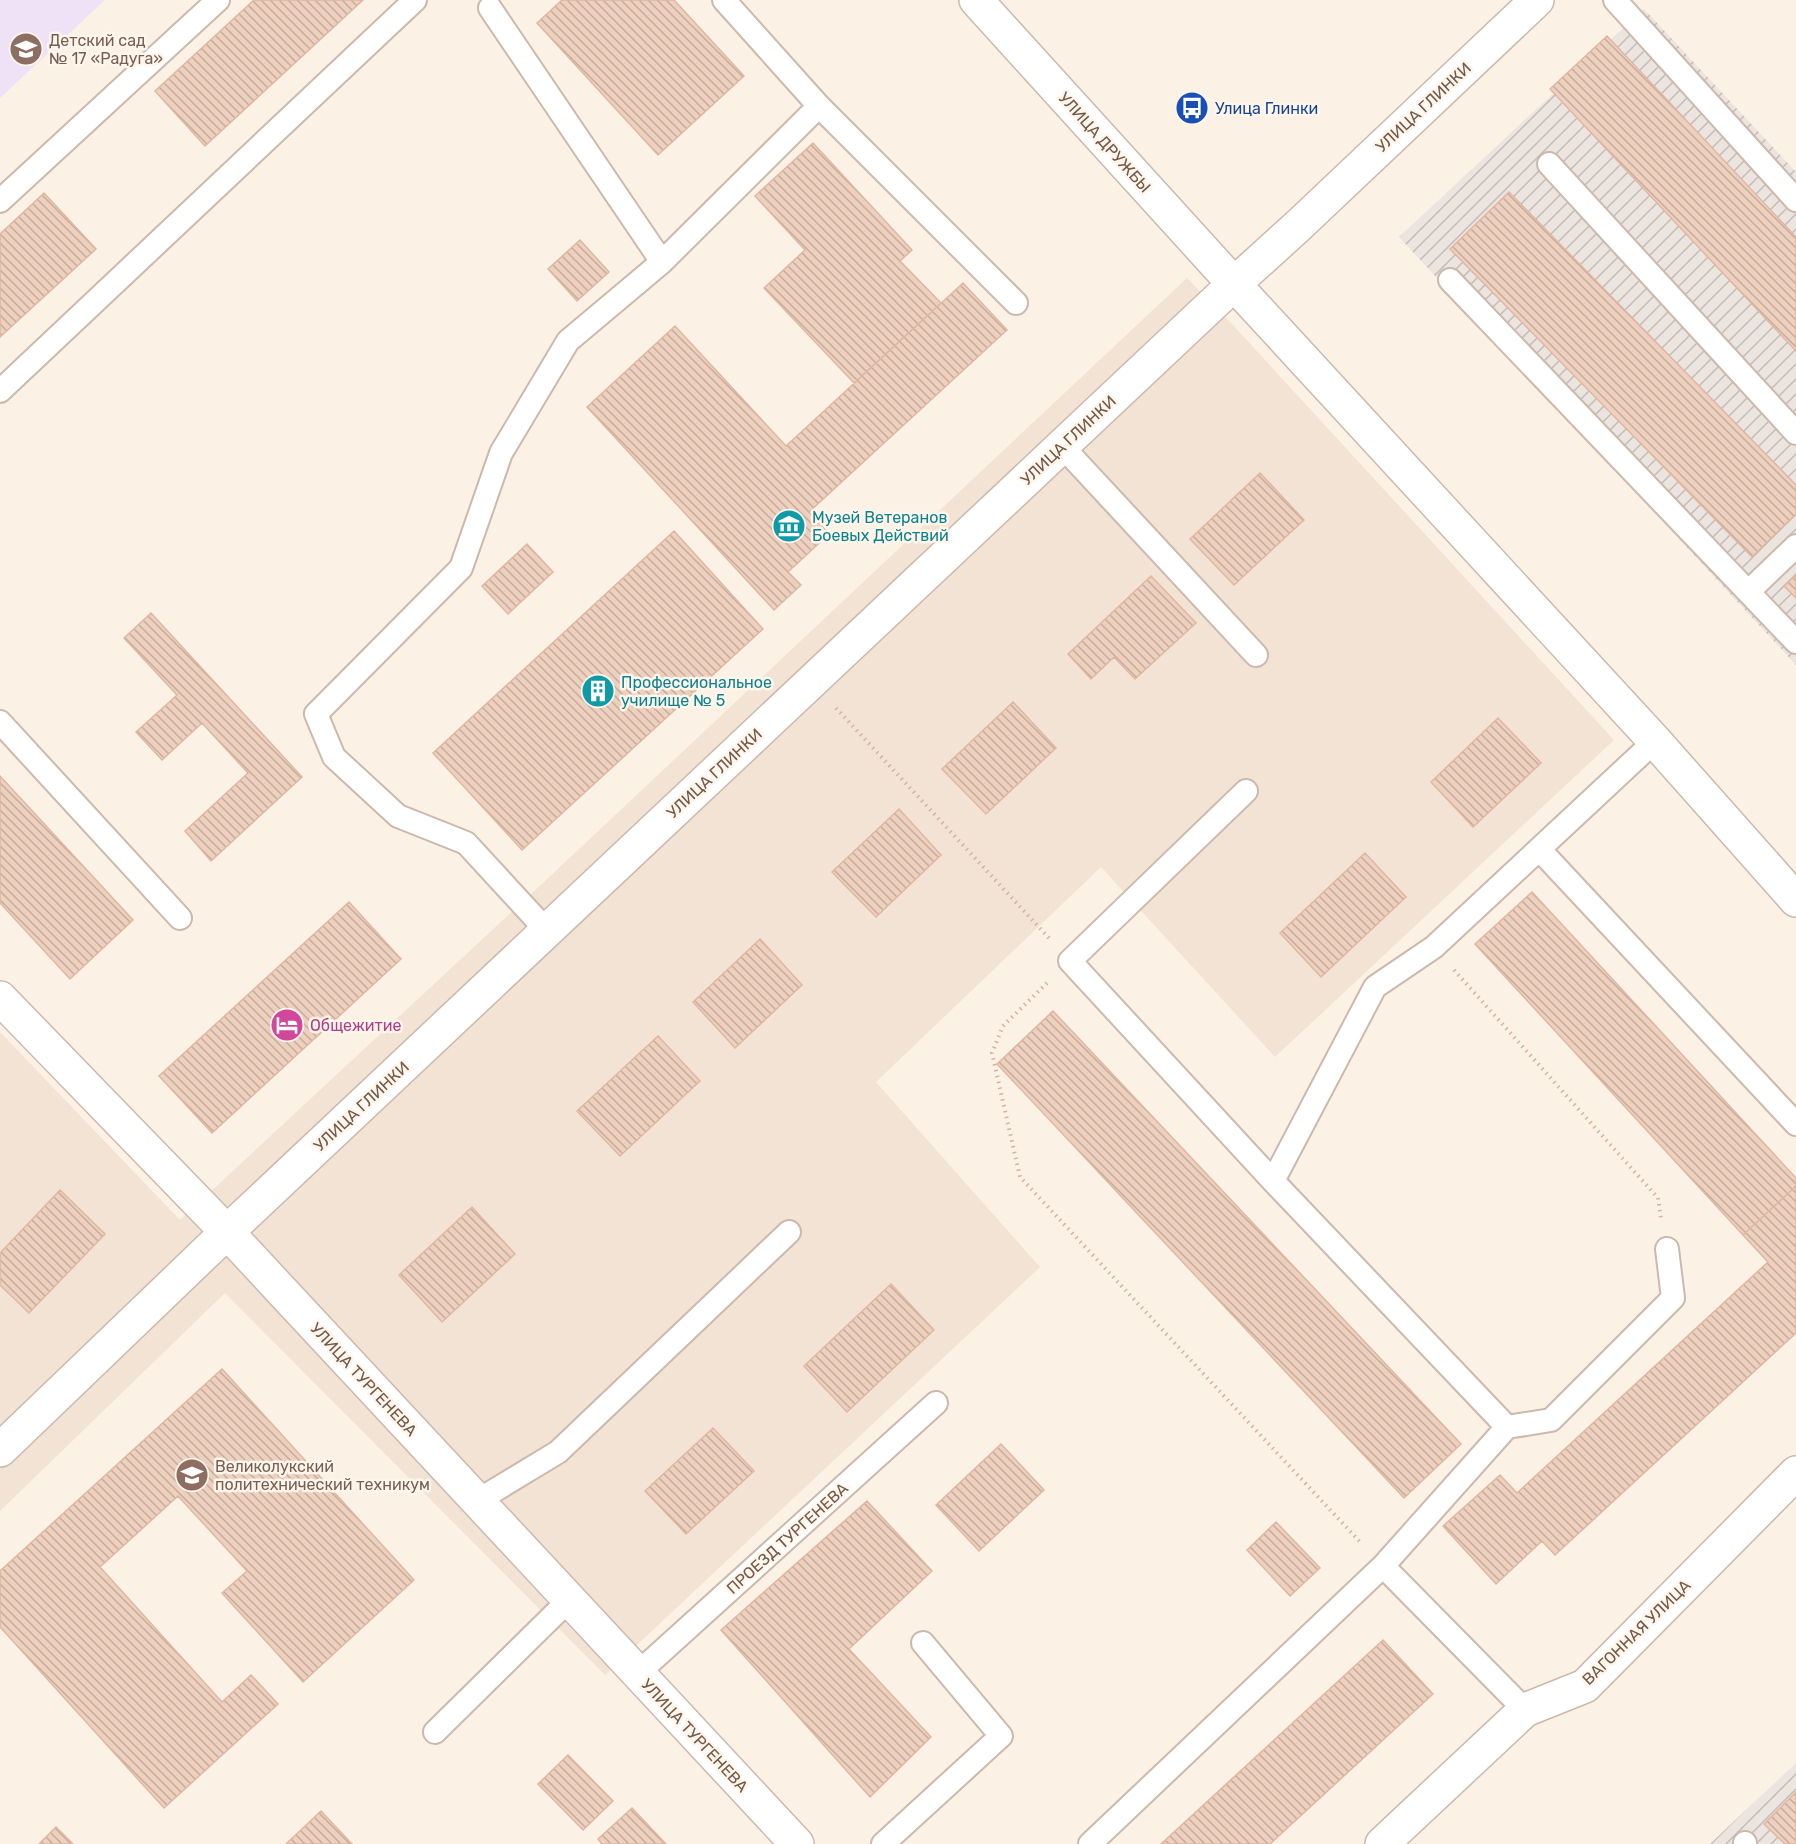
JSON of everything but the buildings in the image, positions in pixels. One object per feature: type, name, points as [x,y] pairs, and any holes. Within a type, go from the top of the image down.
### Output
[{"type":"street","name":"УЛИЦА ДРУЖБЫ","points":[[976,0],[1655,741],[1796,900]]},
{"type":"street","name":"УЛИЦА ГЛИНКИ","points":[[0,1450],[227,1232],[1537,0]]},
{"type":"street","name":"УЛИЦА ТУРГЕНЕВА","points":[[0,998],[227,1232],[797,1844]]},
{"type":"street","name":"ВАГОННАЯ УЛИЦА","points":[[1382,1844],[1525,1710],[1585,1686],[1796,1473]]},
{"type":"lane","points":[[0,201],[218,0]]},
{"type":"lane","points":[[0,391],[415,0]]},
{"type":"lane","points":[[724,0],[819,106],[1016,303]]},
{"type":"lane","points":[[1615,0],[1796,200]]},
{"type":"lane","points":[[490,3],[662,262]]},
{"type":"lane","points":[[547,931],[466,843],[398,816],[334,757],[316,714],[461,568],[501,453],[568,341],[662,262],[819,106]]},
{"type":"lane","points":[[1549,164],[1796,433]]},
{"type":"lane","points":[[1450,280],[1796,642]]},
{"type":"lane","points":[[1062,446],[1256,655]]},
{"type":"lane","points":[[1748,592],[1796,546]]},
{"type":"lane","points":[[0,722],[180,918]]},
{"type":"lane","points":[[1273,1181],[1375,987],[1434,947],[1655,741]]},
{"type":"lane","points":[[1246,791],[1070,961],[1273,1181],[1507,1427]]},
{"type":"lane","points":[[1539,849],[1796,1124]]},
{"type":"lane","points":[[477,1501],[558,1452],[789,1232]]},
{"type":"lane","points":[[1090,1844],[1383,1566],[1507,1427],[1551,1420],[1673,1298],[1667,1249]]},
{"type":"lane","name":"ПРОЕЗД ТУРГЕНЕВА","points":[[638,1673],[936,1403]]},
{"type":"lane","points":[[1383,1566],[1525,1710]]},
{"type":"lane","points":[[435,1732],[569,1600]]},
{"type":"lane","points":[[884,1844],[1001,1736],[923,1643]]},
{"type":"path","points":[[812,681],[1070,961],[1003,1026],[992,1053],[1020,1177],[1383,1566]]},
{"type":"path","points":[[1434,947],[1658,1198],[1667,1249]]},
{"type":"shaded area","name":"Детский сад № 17 «Радуга»","points":[[0,0],[105,0],[0,98]]},
{"type":"shaded area","points":[[1644,9],[1796,172],[1796,665],[1399,237]]},
{"type":"shaded area","points":[[1187,278],[1232,324],[1614,740],[1275,1057],[1101,867],[876,1082],[1040,1267],[605,1675],[225,1293],[0,1511],[0,1032],[180,1220]]},
{"type":"shaded area","points":[[1796,1763],[1796,1844],[1710,1844]]},
{"type":"place","name":"Детский сад № 17 «Радуга»","points":[[26,49]]},
{"type":"place","name":"Улица Глинки","points":[[1192,108]]},
{"type":"place","name":"Музей Ветеранов Боевых Действий","points":[[789,526]]},
{"type":"place","name":"Профессиональное училище № 5","points":[[598,691]]},
{"type":"place","name":"Общежитие","points":[[287,1025]]},
{"type":"place","name":"Великолукский политехнический техникум","points":[[192,1475]]}]
